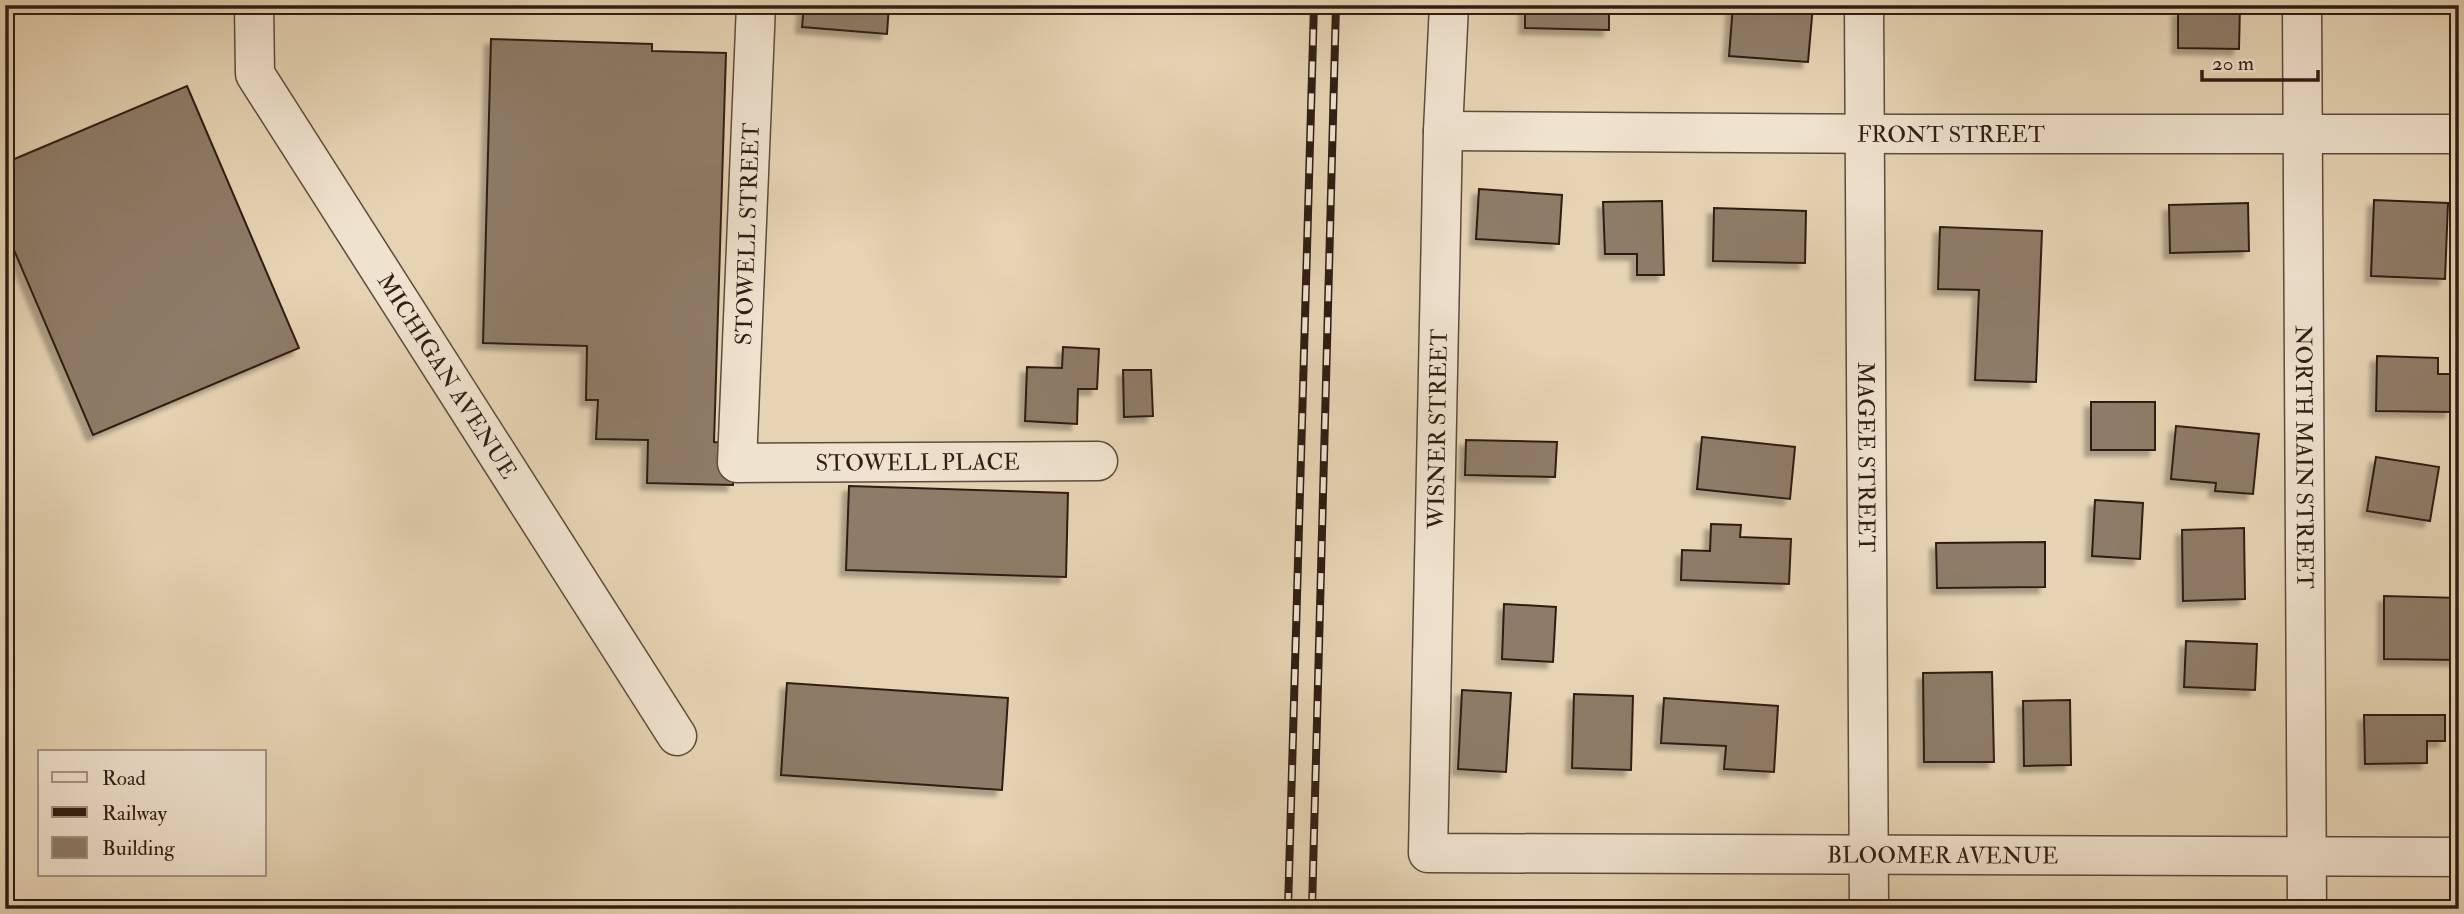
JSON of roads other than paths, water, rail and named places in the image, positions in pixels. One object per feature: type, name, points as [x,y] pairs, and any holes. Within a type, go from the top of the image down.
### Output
[{"type":"street","name":"MICHIGAN AVENUE","points":[[254,5],[255,74],[677,737]]},
{"type":"street","name":"STOWELL STREET","points":[[737,463],[756,5]]},
{"type":"street","name":"WISNER STREET","points":[[1428,853],[1448,5]]},
{"type":"street","name":"MAGEE STREET","points":[[1864,5],[1869,909]]},
{"type":"street","name":"NORTH MAIN STREET","points":[[2302,5],[2307,909]]},
{"type":"street","name":"FRONT STREET","points":[[1443,131],[2459,134]]},
{"type":"street","name":"STOWELL PLACE","points":[[737,463],[1098,461]]},
{"type":"street","name":"BLOOMER AVENUE","points":[[1428,853],[2459,857]]},
{"type":"railway","points":[[1288,909],[1314,5]]},
{"type":"railway","points":[[1312,909],[1336,5]]}]
